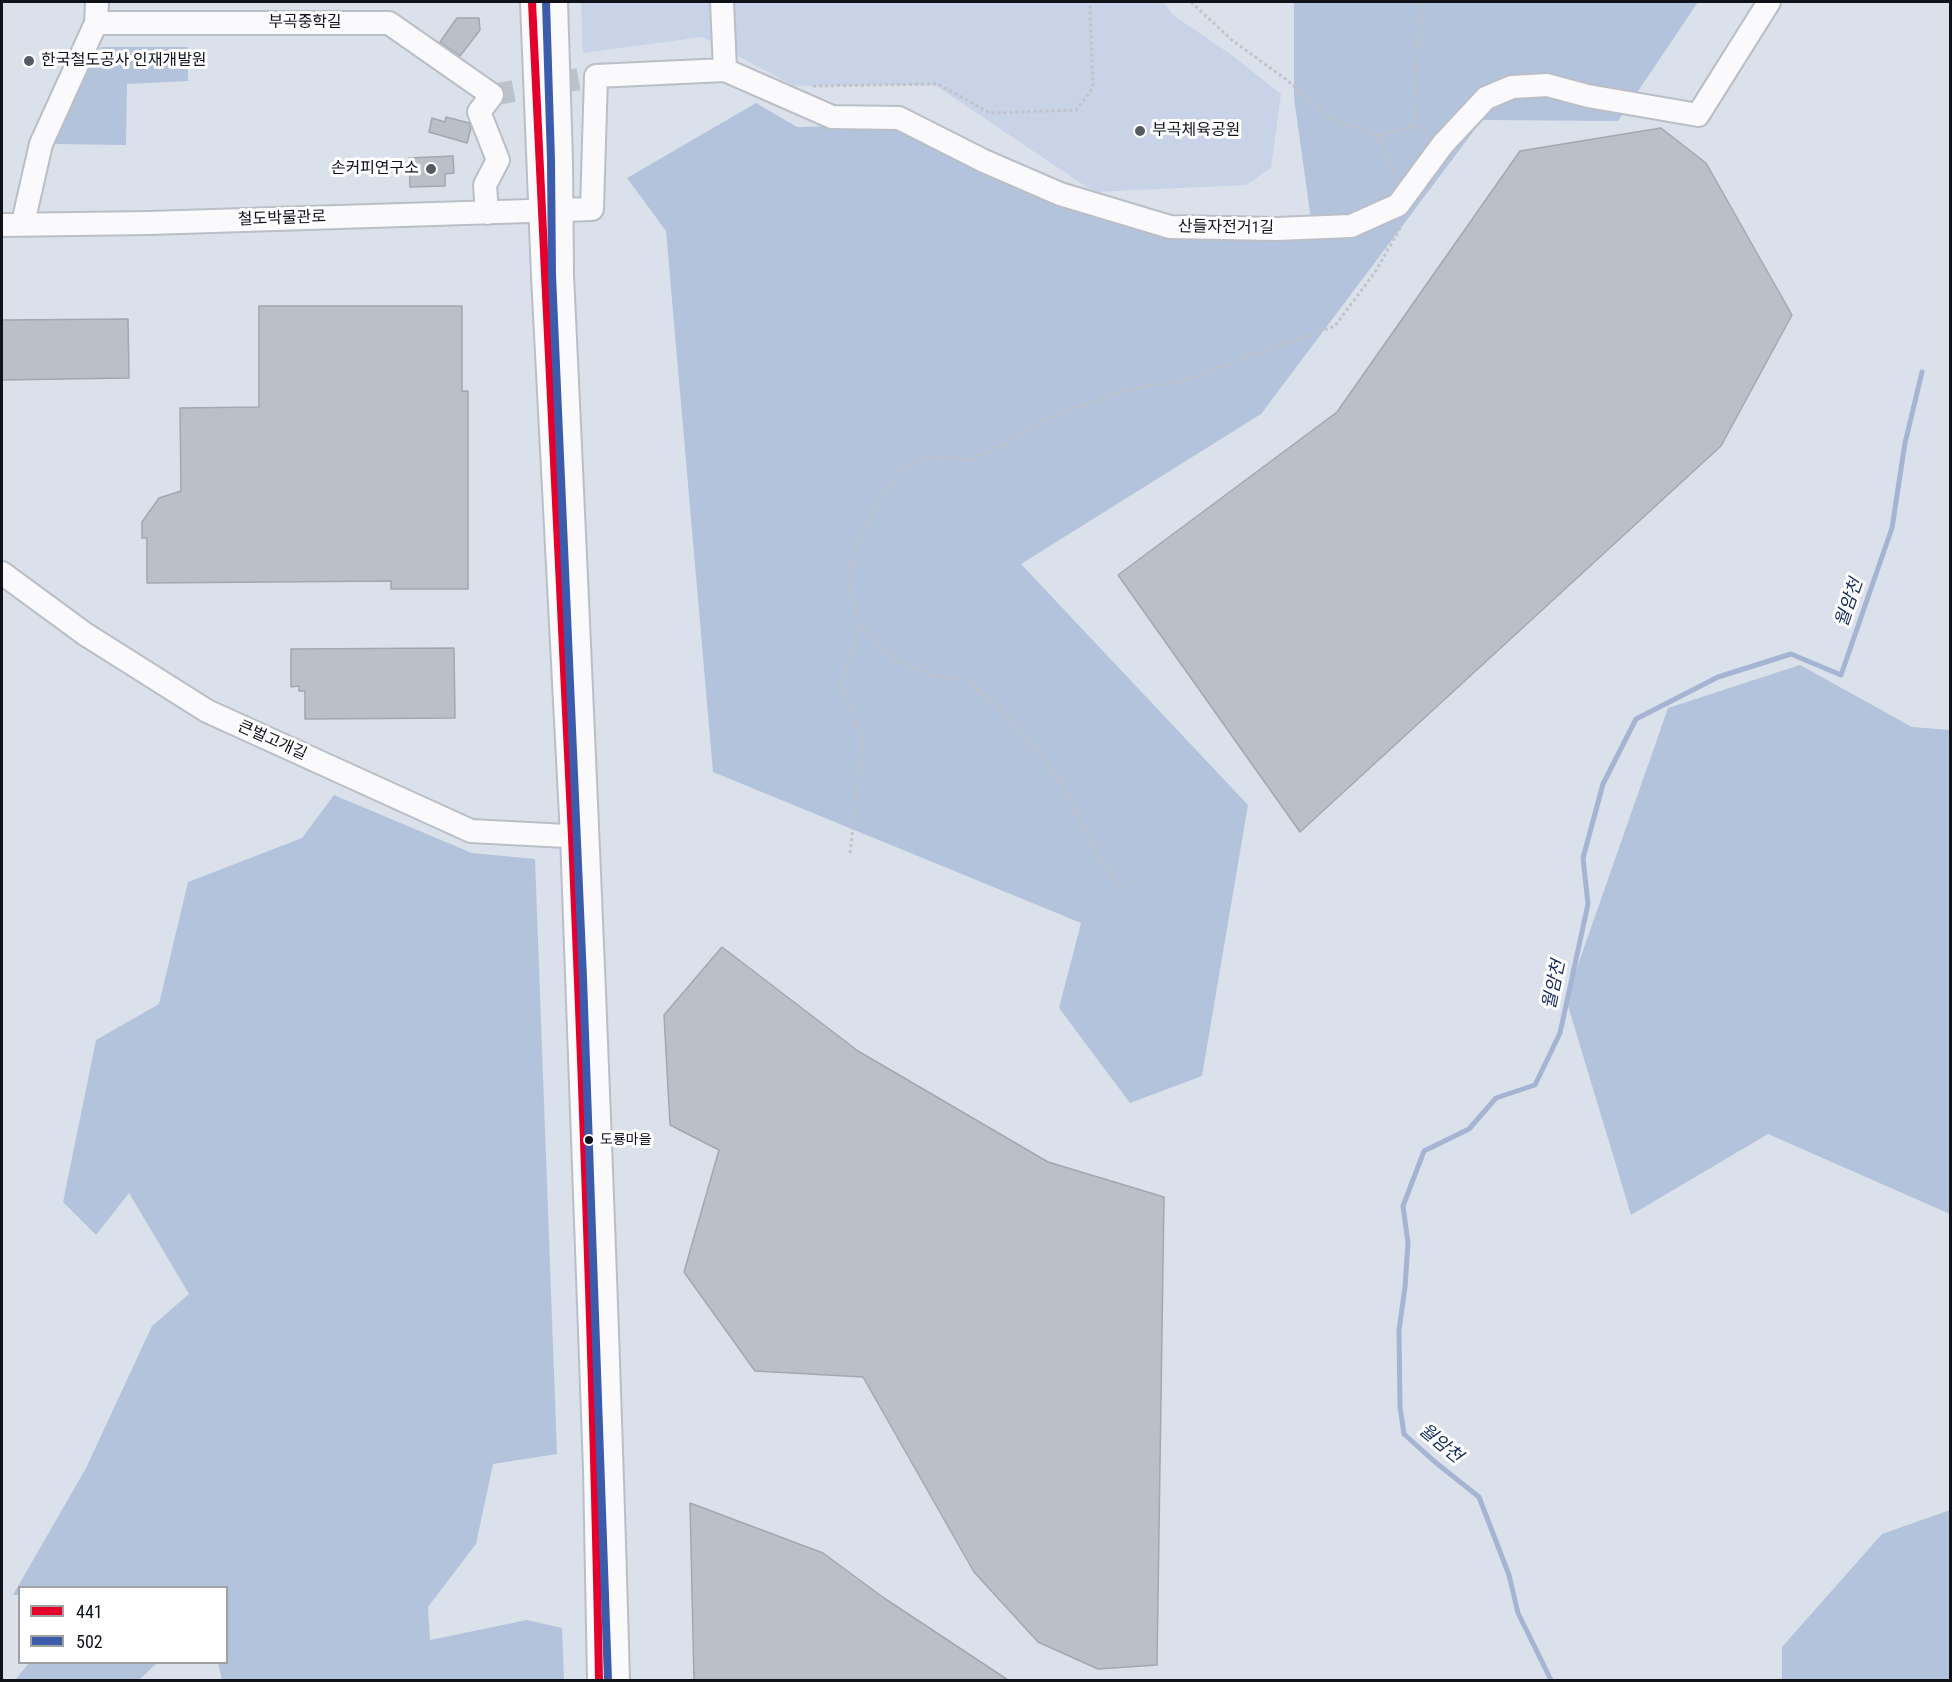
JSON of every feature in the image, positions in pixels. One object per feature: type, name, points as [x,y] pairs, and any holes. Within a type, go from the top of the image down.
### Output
[{"type":"street","points":[[532,2],[551,211],[580,837],[612,1448],[618,1680]]},
{"type":"street","points":[[551,211],[556,2]]},
{"type":"street","points":[[722,2],[724,70]]},
{"type":"street","name":"산들자전거1길","points":[[724,70],[832,117],[898,118],[984,161],[1060,194],[1170,227],[1276,229],[1351,226],[1398,205],[1443,144],[1486,98],[1512,87],[1547,85],[1588,96],[1698,115],[1769,2]]},
{"type":"street","name":"부곡중학길","points":[[12,224],[40,144],[97,12],[389,23],[492,94],[479,112],[498,160],[485,185],[487,213]]},
{"type":"street","name":"철도박물관로","points":[[12,224],[149,223],[592,209],[597,76],[724,70]]},
{"type":"street","name":"큰벌고개길","points":[[2,573],[85,634],[207,711],[471,831],[580,837]]},
{"type":"street","points":[[580,837],[599,1680]]},
{"type":"path","points":[[809,86],[938,84],[990,113],[1076,110],[1094,88],[1090,2]]},
{"type":"path","points":[[1191,2],[1233,40],[1287,80],[1329,118],[1379,135],[1415,126],[1443,144]]},
{"type":"path","points":[[1415,126],[1415,80],[1422,2]]},
{"type":"path","points":[[1379,135],[1392,174],[1412,188]]},
{"type":"path","points":[[1123,890],[1098,854],[1058,776],[999,707],[966,679],[934,676],[895,660],[860,626],[849,584],[854,552],[878,503],[900,470],[929,457],[969,460],[1004,445],[1041,421],[1125,390],[1181,381],[1335,326],[1376,272],[1403,222]]},
{"type":"path","points":[[850,853],[863,741],[841,685],[860,626]]},
{"type":"shaded area","name":"부곡체육공원","points":[[581,2],[1163,2],[1173,15],[1233,56],[1281,94],[1271,168],[1246,185],[1094,192],[935,85],[794,86],[702,37],[583,53]]},
{"type":"shaded area","points":[[1294,2],[1698,2],[1618,121],[1482,120],[1261,414],[1021,564],[1248,805],[1202,1076],[1130,1103],[1059,1008],[1081,923],[713,772],[666,231],[627,178],[756,103],[797,127],[897,125],[1049,201],[1176,239],[1311,220],[1294,98]]},
{"type":"shaded area","points":[[101,47],[188,47],[188,81],[127,84],[126,145],[51,144]]},
{"type":"shaded area","points":[[1800,665],[1912,727],[1950,730],[1950,1214],[1768,1134],[1631,1215],[1566,999],[1668,708]]},
{"type":"shaded area","points":[[334,795],[472,853],[535,859],[557,1454],[493,1464],[476,1544],[428,1607],[430,1640],[527,1620],[562,1628],[564,1680],[222,1680],[218,1664],[228,1664],[228,1586],[18,1586],[86,1468],[152,1326],[189,1294],[129,1193],[96,1235],[63,1202],[96,1040],[159,1004],[188,882],[302,838]]},
{"type":"shaded area","points":[[1950,1510],[1950,1680],[1782,1680],[1782,1647],[1882,1534]]},
{"type":"shaded area","points":[[28,1664],[156,1664],[139,1680],[15,1680]]},
{"type":"building","points":[[457,18],[479,18],[480,30],[460,56],[440,42]]},
{"type":"building","points":[[446,117],[469,123],[471,128],[467,143],[429,132],[432,118],[445,122]]},
{"type":"building","points":[[1661,128],[1706,163],[1792,315],[1721,446],[1300,832],[1118,575],[1337,412],[1520,151]]},
{"type":"building","name":"손커피연구소","points":[[453,156],[454,173],[445,174],[445,186],[410,187],[409,158]]},
{"type":"building","points":[[259,306],[462,306],[462,391],[468,391],[468,589],[391,589],[391,581],[147,583],[147,538],[142,538],[142,522],[159,498],[181,491],[180,408],[259,407]]},
{"type":"building","points":[[128,319],[129,378],[2,380],[2,320]]},
{"type":"building","points":[[454,648],[455,718],[305,719],[305,691],[299,691],[299,686],[291,687],[291,649]]},
{"type":"building","points":[[722,947],[858,1051],[1048,1162],[1164,1197],[1157,1665],[1098,1669],[1038,1642],[974,1572],[863,1377],[755,1371],[684,1272],[719,1150],[670,1125],[664,1015]]},
{"type":"building","points":[[690,1503],[823,1553],[884,1598],[1008,1680],[694,1680]]},
{"type":"waterway","name":"월암천","points":[[1551,1680],[1518,1613],[1509,1575],[1479,1497],[1404,1434],[1400,1407],[1399,1330],[1408,1243],[1403,1206],[1424,1151],[1469,1129],[1496,1098],[1535,1085],[1560,1033],[1588,904],[1583,858],[1603,784],[1636,719],[1718,677],[1791,654],[1841,675],[1892,528],[1905,443],[1922,372]]},
{"type":"tunnel","points":[[492,95],[596,76]]},
{"type":"transit line","name":"441","points":[[532,2],[576,942],[591,1364],[599,1680]]},
{"type":"transit line","name":"502","points":[[546,2],[552,275],[583,978],[608,1680]]},
{"type":"place","name":"한국철도공사 인재개발원","points":[[29,61]]},
{"type":"place","name":"부곡체육공원","points":[[1140,131]]},
{"type":"place","name":"손커피연구소","points":[[431,169]]},
{"type":"place","name":"도룡마을","points":[[589,1140]]}]
